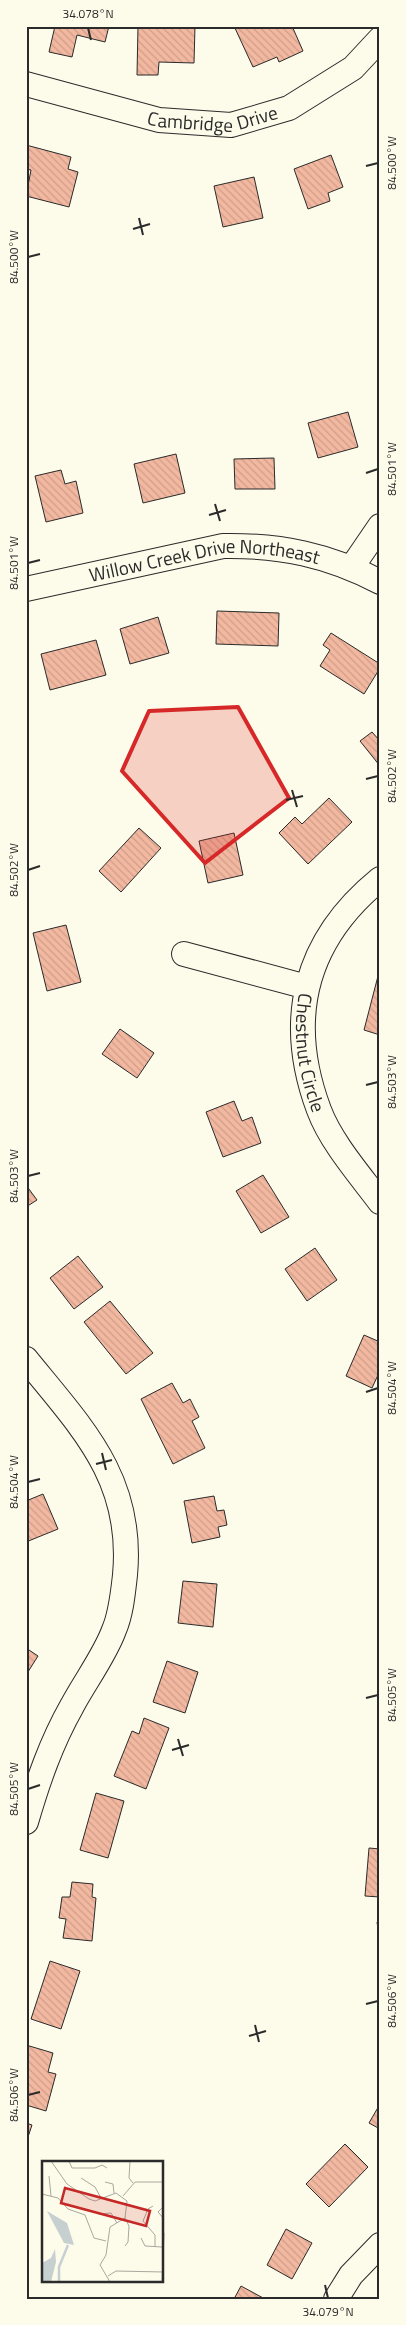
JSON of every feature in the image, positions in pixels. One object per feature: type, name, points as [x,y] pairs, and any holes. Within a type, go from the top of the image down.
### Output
[{"type":"street","name":"Cambridge Drive","points":[[26,84],[159,120],[231,125],[289,108],[353,68],[380,39]]},
{"type":"street","points":[[352,567],[380,526]]},
{"type":"street","name":"Willow Creek Drive Northeast","points":[[26,589],[223,546],[254,546],[301,552],[352,567],[380,582]]},
{"type":"street","name":"Chestnut Circle","points":[[380,879],[340,918],[320,949],[307,987],[302,1017],[306,1063],[319,1111],[342,1151],[380,1202]]},
{"type":"street","points":[[184,954],[307,987]]},
{"type":"street","points":[[26,1359],[88,1435],[110,1473],[123,1512],[127,1551],[123,1591],[114,1630],[70,1708],[43,1766],[26,1822]]},
{"type":"street","points":[[336,2299],[351,2275],[380,2245]]},
{"type":"highlighted area","points":[[238,707],[289,798],[205,863],[122,771],[149,711]]},
{"type":"building","points":[[55,26],[109,26],[105,42],[77,35],[72,57],[49,52]]},
{"type":"building","points":[[138,26],[195,26],[194,63],[159,62],[158,75],[137,75]]},
{"type":"building","points":[[234,26],[292,26],[303,51],[279,62],[277,57],[253,67]]},
{"type":"building","points":[[26,145],[71,157],[68,169],[78,172],[69,207],[26,196],[31,170],[26,169]]},
{"type":"building","points":[[331,155],[343,187],[328,193],[330,201],[308,209],[294,169]]},
{"type":"building","points":[[254,177],[263,218],[223,227],[214,186]]},
{"type":"building","points":[[348,412],[358,447],[318,458],[308,423]]},
{"type":"building","points":[[176,454],[185,493],[143,503],[134,464]]},
{"type":"building","points":[[274,458],[275,489],[235,489],[234,459]]},
{"type":"building","points":[[61,470],[65,484],[76,481],[83,513],[46,522],[35,476]]},
{"type":"building","points":[[217,611],[279,613],[278,646],[216,644]]},
{"type":"building","points":[[158,617],[169,653],[130,664],[120,629]]},
{"type":"building","points":[[331,633],[380,664],[380,668],[364,694],[320,666],[330,650],[323,645]]},
{"type":"building","points":[[96,640],[106,675],[50,690],[41,654]]},
{"type":"building","points":[[372,732],[380,741],[380,766],[360,741]]},
{"type":"building","points":[[329,798],[352,822],[308,864],[279,833],[295,817],[302,824]]},
{"type":"building","points":[[139,828],[161,848],[121,892],[99,871]]},
{"type":"building","points":[[234,833],[243,875],[208,883],[199,841]]},
{"type":"building","points":[[66,925],[81,982],[47,991],[33,933]]},
{"type":"building","points":[[378,976],[380,977],[380,1035],[364,1030]]},
{"type":"building","points":[[120,1029],[154,1053],[137,1078],[102,1054]]},
{"type":"building","points":[[234,1101],[242,1121],[252,1117],[261,1143],[223,1157],[206,1112]]},
{"type":"building","points":[[263,1175],[289,1217],[261,1233],[236,1191]]},
{"type":"building","points":[[26,1185],[37,1200],[26,1207]]},
{"type":"building","points":[[315,1248],[337,1280],[307,1301],[285,1269]]},
{"type":"building","points":[[78,1256],[103,1287],[74,1309],[50,1278]]},
{"type":"building","points":[[110,1301],[153,1353],[126,1374],[84,1322]]},
{"type":"building","points":[[364,1335],[380,1342],[380,1376],[378,1375],[372,1388],[346,1376]]},
{"type":"building","points":[[172,1383],[183,1403],[190,1399],[199,1417],[192,1421],[205,1448],[173,1464],[141,1399]]},
{"type":"building","points":[[43,1494],[58,1529],[26,1542],[26,1501]]},
{"type":"building","points":[[214,1496],[217,1511],[224,1510],[227,1525],[218,1527],[220,1537],[192,1543],[184,1501]]},
{"type":"building","points":[[183,1581],[217,1584],[213,1627],[178,1623]]},
{"type":"building","points":[[26,1648],[38,1656],[26,1675]]},
{"type":"building","points":[[167,1661],[198,1672],[185,1713],[153,1702]]},
{"type":"building","points":[[144,1718],[169,1728],[146,1789],[114,1776],[132,1731],[139,1734]]},
{"type":"building","points":[[96,1793],[124,1801],[108,1858],[80,1850]]},
{"type":"building","points":[[369,1848],[380,1849],[380,1897],[365,1896]]},
{"type":"building","points":[[72,1882],[93,1884],[92,1897],[96,1898],[92,1941],[63,1938],[66,1919],[59,1918],[62,1897],[70,1897]]},
{"type":"building","points":[[377,1922],[380,1922],[380,1943]]},
{"type":"building","points":[[50,1961],[80,1971],[61,2029],[31,2019]]},
{"type":"building","points":[[26,2045],[53,2053],[48,2072],[56,2074],[46,2111],[26,2105]]},
{"type":"building","points":[[380,2104],[380,2129],[369,2123]]},
{"type":"building","points":[[26,2123],[32,2125],[26,2143]]},
{"type":"building","points":[[345,2144],[368,2167],[329,2207],[306,2184]]},
{"type":"building","points":[[286,2229],[312,2243],[292,2279],[267,2265]]},
{"type":"building","points":[[241,2286],[265,2299],[234,2299]]}]
